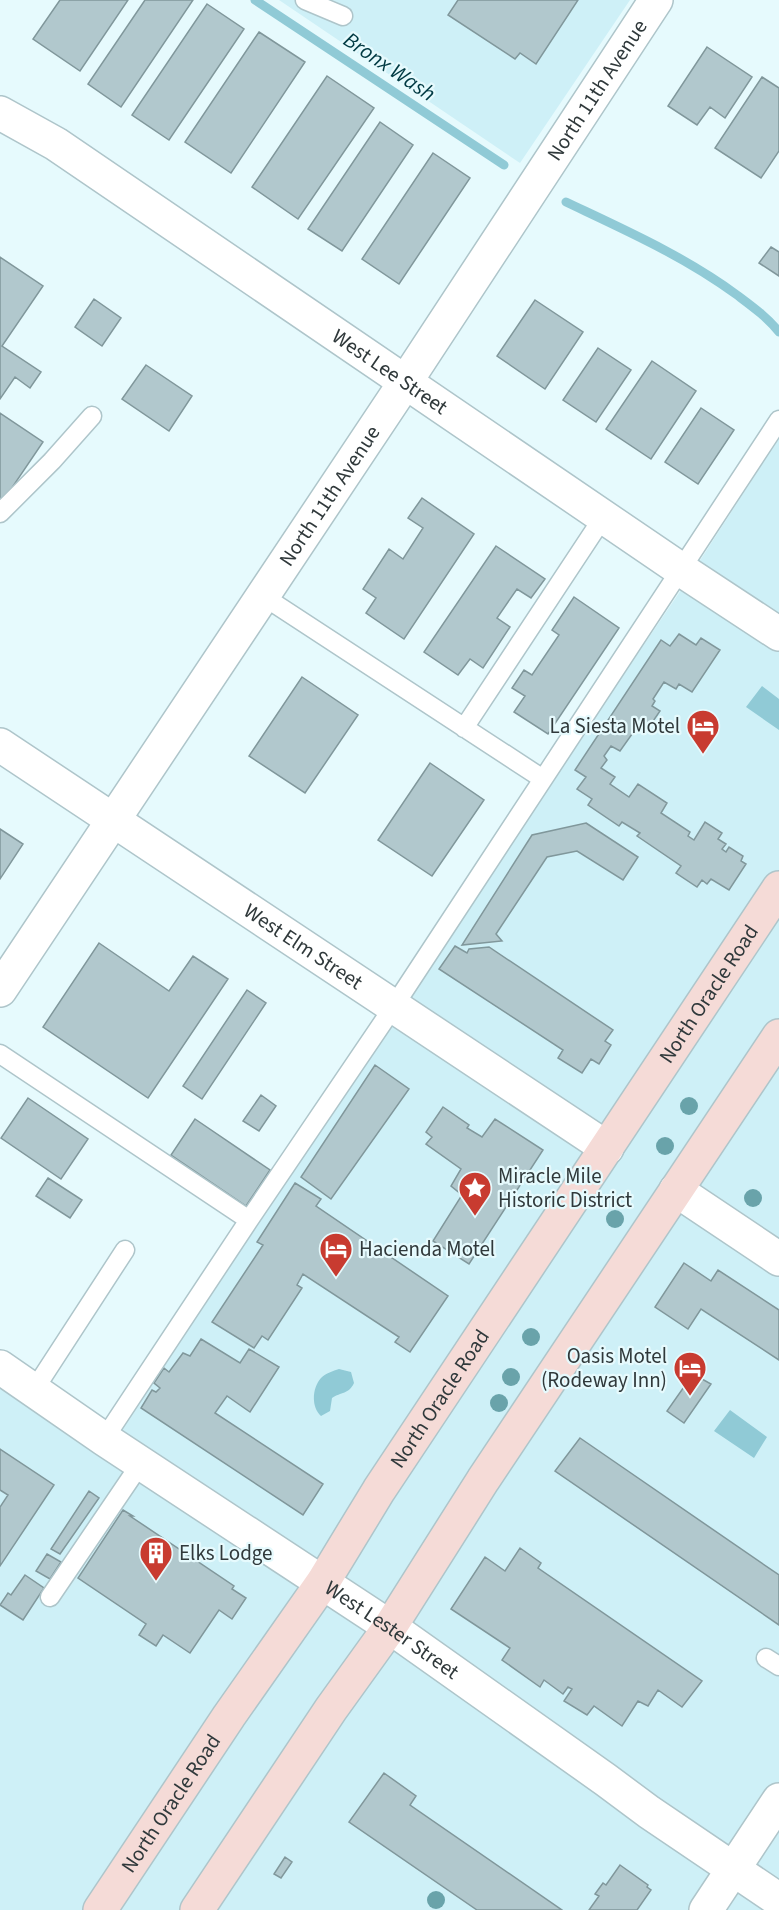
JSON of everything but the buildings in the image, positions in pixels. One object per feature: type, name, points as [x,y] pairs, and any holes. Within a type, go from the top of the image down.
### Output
[{"type":"main road","name":"North Oracle Road","points":[[100,1910],[229,1716],[323,1582],[379,1490],[779,888]]},
{"type":"main road","points":[[197,1910],[331,1709],[390,1627],[483,1480],[779,1036]]},
{"type":"street","name":"North 11th Avenue","points":[[0,990],[406,381],[656,0]]},
{"type":"street","name":"West Lee Street","points":[[0,113],[56,144],[779,634]]},
{"type":"street","name":"West Elm Street","points":[[0,745],[607,1148]]},
{"type":"street","points":[[676,1190],[779,1259]]},
{"type":"street","name":"West Lester Street","points":[[0,1367],[104,1439],[390,1627],[649,1812],[779,1900]]},
{"type":"street","points":[[706,1910],[779,1800]]},
{"type":"lane","points":[[305,0],[343,16]]},
{"type":"lane","points":[[0,513],[52,461],[92,416]]},
{"type":"lane","points":[[104,1439],[394,1006],[779,420]]},
{"type":"lane","points":[[464,728],[604,516]]},
{"type":"lane","points":[[263,596],[543,779]]},
{"type":"lane","points":[[0,1054],[249,1220]]},
{"type":"lane","points":[[34,1390],[126,1250]]},
{"type":"lane","points":[[50,1598],[141,1463]]},
{"type":"shaded area","points":[[279,0],[630,0],[520,163]]},
{"type":"shaded area","points":[[779,438],[779,1910],[0,1910],[0,1367],[104,1439],[679,593]]},
{"type":"shaded area","points":[[762,686],[779,699],[779,730],[746,707]]},
{"type":"shaded area","points":[[339,1369],[351,1372],[354,1383],[347,1391],[332,1398],[330,1411],[321,1416],[314,1403],[316,1387],[323,1376]]},
{"type":"shaded area","points":[[730,1410],[767,1437],[754,1458],[714,1431]]},
{"type":"waterway","name":"Bronx Wash","points":[[255,0],[504,165]]},
{"type":"waterway","name":"Bronx Wash","points":[[566,202],[654,244],[696,268],[749,304],[779,332]]},
{"type":"place","name":"La Siesta Motel","points":[[703,755]]},
{"type":"place","name":"Miracle Mile Historic District","points":[[475,1217]]},
{"type":"place","name":"Hacienda Motel","points":[[336,1278]]},
{"type":"place","name":"Oasis Motel (Rodeway Inn)","points":[[690,1397]]},
{"type":"place","name":"Elks Lodge","points":[[156,1582]]}]
